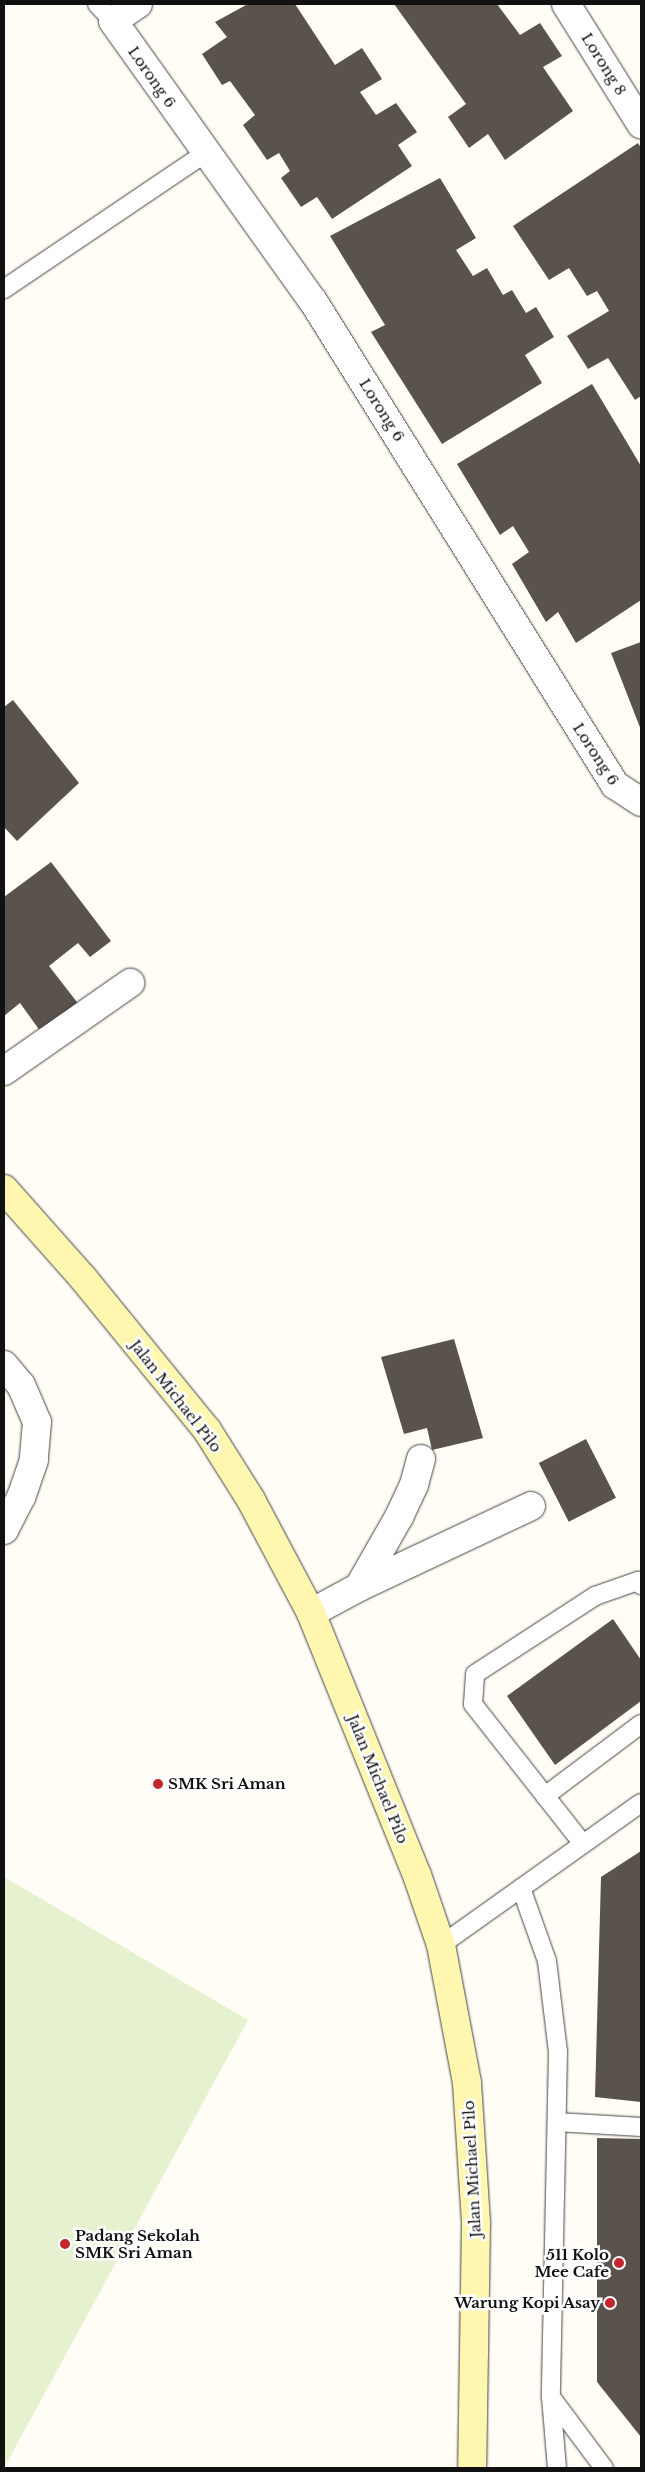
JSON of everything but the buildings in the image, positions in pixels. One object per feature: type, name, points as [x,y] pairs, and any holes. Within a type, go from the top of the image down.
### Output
[{"type":"street","points":[[105,12],[138,4]]},
{"type":"street","name":"Lorong 8","points":[[566,4],[637,110]]},
{"type":"street","name":"Lorong 6","points":[[105,12],[313,301],[615,785],[641,802]]},
{"type":"street","points":[[4,1071],[130,983]]},
{"type":"street","name":"Jalan Michael Pilo","points":[[4,1189],[83,1278],[207,1430],[250,1500],[312,1613],[442,1945],[467,2083],[476,2224],[472,2468]]},
{"type":"street","points":[[4,1365],[21,1385],[37,1422],[34,1460],[21,1498],[4,1530]]},
{"type":"street","points":[[359,1587],[400,1517],[414,1486],[420,1458]]},
{"type":"street","points":[[312,1613],[359,1587],[531,1506]]},
{"type":"lane","points":[[4,289],[206,153]]},
{"type":"lane","points":[[583,1844],[472,1704],[475,1674],[595,1596],[638,1581],[641,1585]]},
{"type":"lane","points":[[545,1796],[641,1724]]},
{"type":"lane","points":[[442,1945],[641,1803]]},
{"type":"lane","points":[[521,1888],[547,1961],[558,2052],[551,2397],[557,2468]]},
{"type":"lane","points":[[557,2122],[641,2127]]},
{"type":"lane","points":[[551,2397],[604,2468]]},
{"type":"green space","name":"Padang Sekolah SMK Sri Aman","points":[[4,1877],[248,2020],[4,2468]]},
{"type":"place","name":"SMK Sri Aman","points":[[158,1784]]},
{"type":"place","name":"Padang Sekolah SMK Sri Aman","points":[[65,2244]]},
{"type":"place","name":"511 Kolo Mee Cafe","points":[[619,2263]]},
{"type":"place","name":"Warung Kopi Asay","points":[[610,2303]]}]
